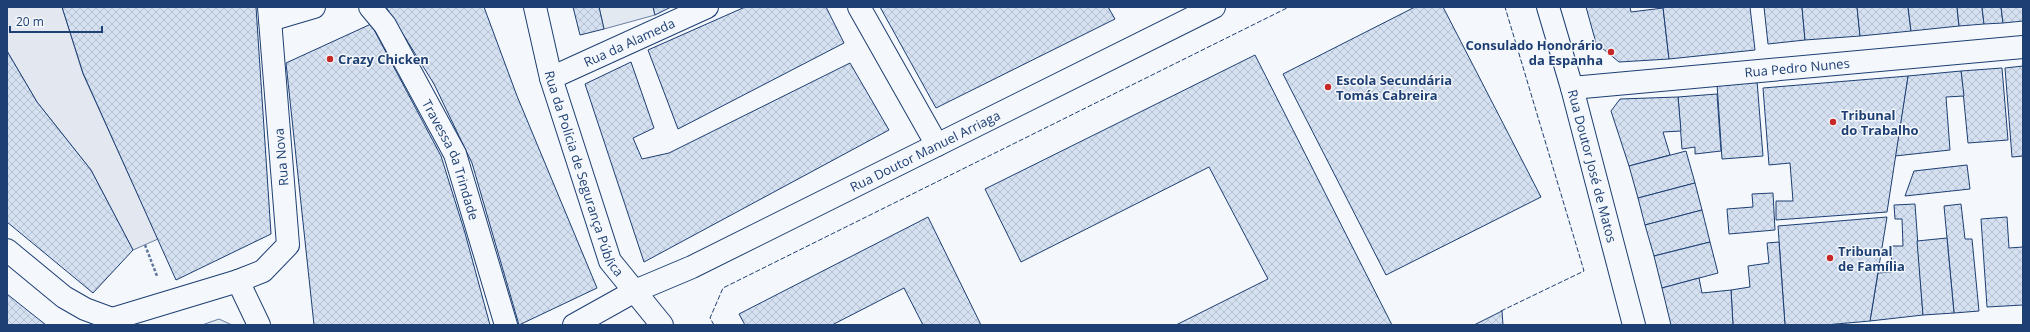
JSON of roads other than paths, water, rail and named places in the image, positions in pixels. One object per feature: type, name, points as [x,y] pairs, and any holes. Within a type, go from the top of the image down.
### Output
[{"type":"street","points":[[269,13],[314,7]]},
{"type":"street","name":"Travessa da Trindade","points":[[370,7],[385,26],[455,154],[506,325]]},
{"type":"street","name":"Rua da Polícia de Segurança Pública","points":[[534,7],[551,78],[610,261],[662,325]]},
{"type":"street","name":"Rua da Alameda","points":[[551,78],[707,7]]},
{"type":"street","points":[[859,7],[937,144]]},
{"type":"street","name":"Rua Doutor Manuel Arriaga","points":[[574,325],[635,291],[692,267],[1214,7]]},
{"type":"street","name":"Rua Doutor José de Matos","points":[[1548,7],[1572,88],[1634,325]]},
{"type":"street","name":"Rua Nova","points":[[108,323],[166,303],[238,281],[263,271],[288,245],[269,13]]},
{"type":"street","name":"Rua Pedro Nunes","points":[[1572,88],[2023,47]]},
{"type":"street","points":[[7,250],[64,297],[85,309],[112,319],[108,323]]},
{"type":"street","points":[[238,281],[258,324]]},
{"type":"place","name":"Consulado Honorário da Espanha","points":[[1611,52]]},
{"type":"place","name":"Crazy Chicken","points":[[330,59]]},
{"type":"place","name":"Escola Secundária Tomás Cabreira","points":[[1328,87]]},
{"type":"place","name":"Tribunal do Trabalho","points":[[1833,122]]},
{"type":"place","name":"Tribunal de Família","points":[[1830,258]]}]
